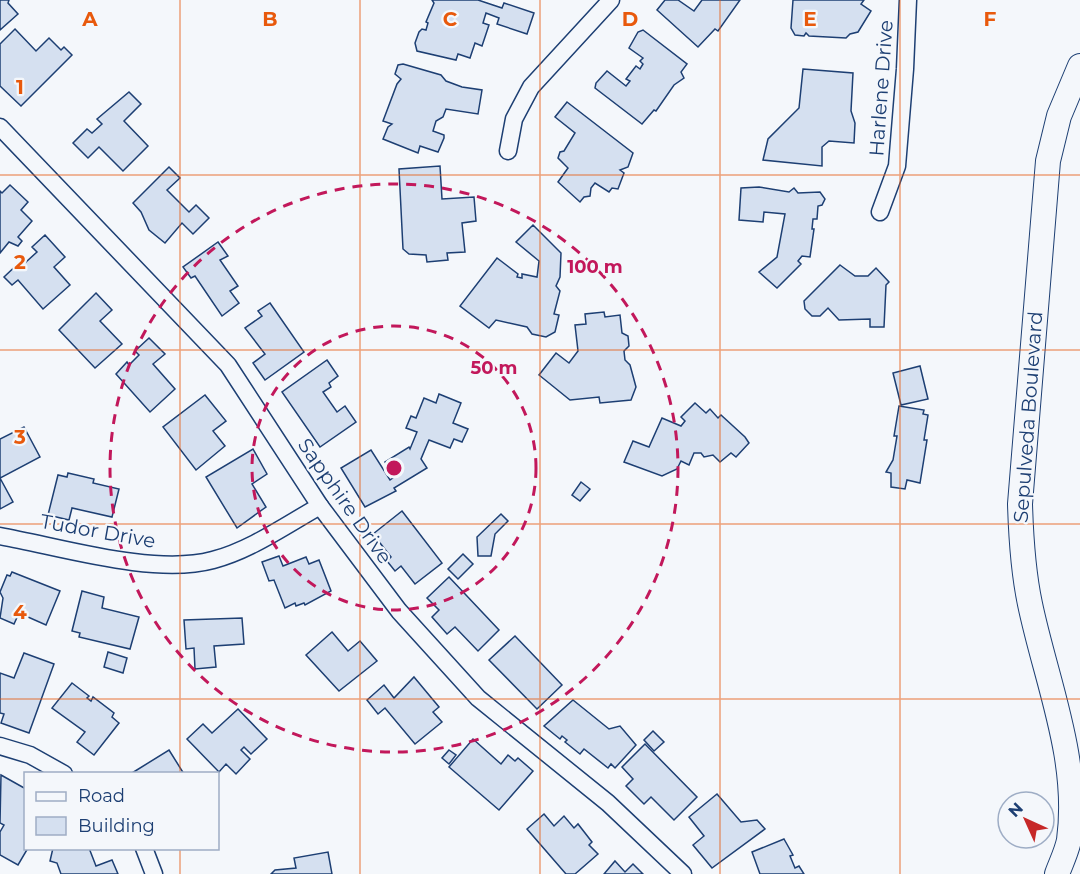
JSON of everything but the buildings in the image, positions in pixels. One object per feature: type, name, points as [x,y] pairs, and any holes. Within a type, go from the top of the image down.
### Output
[{"type":"main road","name":"Sepulveda Boulevard","points":[[1058,874],[1069,840],[1073,794],[1070,754],[1030,606],[1022,561],[1020,504],[1048,161],[1059,116],[1080,66]]},
{"type":"street","points":[[508,151],[514,119],[531,87],[611,0]]},
{"type":"street","name":"Harlene Drive","points":[[880,212],[897,166],[908,0]]},
{"type":"street","name":"Sapphire Drive","points":[[0,127],[228,365],[320,506],[399,611],[478,698],[608,803],[683,874]]},
{"type":"street","name":"Tudor Drive","points":[[0,536],[139,564],[184,564],[213,560],[247,546],[320,506]]},
{"type":"street","points":[[0,747],[30,755],[60,772]]},
{"type":"street","points":[[144,850],[154,874]]}]
